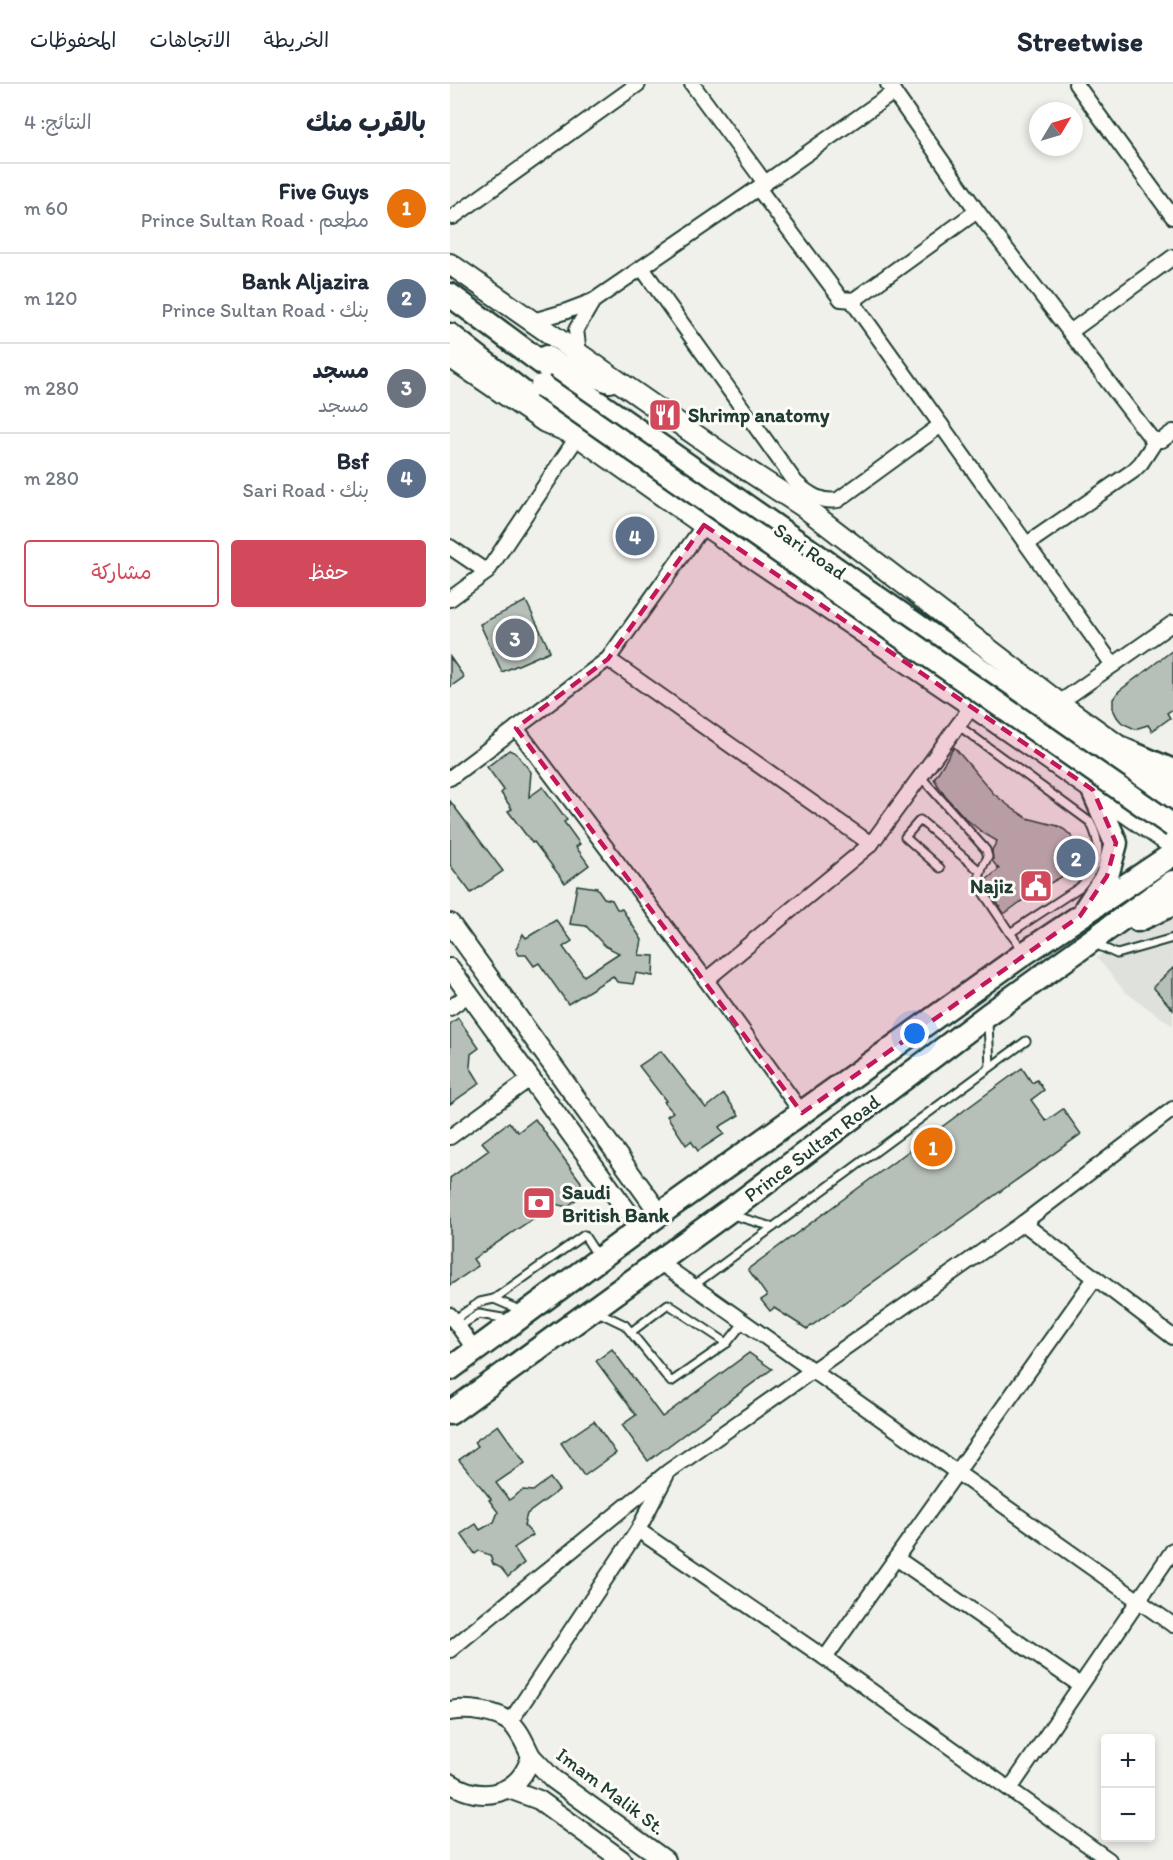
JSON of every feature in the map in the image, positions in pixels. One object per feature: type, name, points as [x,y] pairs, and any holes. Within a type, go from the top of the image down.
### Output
[{"type":"main road","points":[[450,264],[730,459],[804,507],[1059,703],[1173,785]]},
{"type":"main road","points":[[450,291],[562,366],[630,388]]},
{"type":"main road","name":"Sari Road","points":[[450,295],[548,379],[1173,825]]},
{"type":"main road","name":"Sari Road","points":[[450,327],[548,379],[1173,803]]},
{"type":"main road","points":[[450,335],[578,436],[704,525],[1173,845]]},
{"type":"main road","points":[[450,357],[545,422],[578,436]]},
{"type":"main road","points":[[1120,748],[1173,803]]},
{"type":"main road","points":[[1120,748],[1173,771]]},
{"type":"main road","points":[[1093,789],[1156,820],[1164,820],[1173,812]]},
{"type":"main road","points":[[1080,916],[1107,876],[1116,843],[1093,789]]},
{"type":"main road","name":"Prince Sultan Road","points":[[450,1368],[660,1214],[1025,953],[1173,854]]},
{"type":"main road","name":"Prince Sultan Road","points":[[450,1413],[726,1213],[988,1015],[1173,882]]},
{"type":"main road","points":[[1090,941],[1173,904]]},
{"type":"street","points":[[451,219],[638,84]]},
{"type":"street","points":[[692,84],[841,299],[854,300],[977,211]]},
{"type":"street","points":[[1076,84],[1173,217]]},
{"type":"street","points":[[533,321],[593,301],[762,186],[891,88],[977,211],[1151,438],[1162,440],[1173,432]]},
{"type":"street","points":[[1070,332],[1173,257]]},
{"type":"street","points":[[642,268],[796,483],[813,496],[827,501],[838,500],[941,425]]},
{"type":"street","points":[[854,300],[855,305],[1113,665]]},
{"type":"street","points":[[579,353],[576,330],[593,301]]},
{"type":"street","points":[[450,599],[487,572],[578,436]]},
{"type":"street","points":[[1027,544],[1132,471],[1141,463],[1156,440]]},
{"type":"street","points":[[450,778],[608,659],[704,525]]},
{"type":"street","points":[[450,547],[487,572]]},
{"type":"street","points":[[1059,703],[1173,623]]},
{"type":"street","points":[[608,659],[872,844]]},
{"type":"street","points":[[706,980],[872,844],[972,706]]},
{"type":"street","points":[[516,728],[706,980],[802,1113]]},
{"type":"street","points":[[450,923],[660,1214]]},
{"type":"street","points":[[450,968],[640,1229]]},
{"type":"street","points":[[450,1008],[469,994]]},
{"type":"street","points":[[509,1047],[529,1033]]},
{"type":"street","points":[[450,1137],[531,1078]]},
{"type":"street","points":[[450,1650],[669,1471],[1023,1223],[1173,1109]]},
{"type":"street","points":[[1023,1223],[1173,1337]]},
{"type":"street","points":[[659,1262],[1173,1625]]},
{"type":"street","points":[[825,1658],[1095,1278]]},
{"type":"street","points":[[454,1321],[475,1350]]},
{"type":"street","points":[[450,1711],[475,1710],[501,1717],[510,1722],[638,1530],[669,1471]]},
{"type":"street","points":[[638,1530],[825,1658],[1109,1860]]},
{"type":"street","points":[[1010,1789],[1173,1550]]},
{"type":"street","points":[[896,1558],[1080,1685]]},
{"type":"street","name":"Imam Malik St.","points":[[510,1722],[522,1737],[531,1756],[553,1779],[665,1860]]},
{"type":"street","points":[[451,1787],[468,1793],[482,1794],[509,1789],[527,1768],[531,1756]]},
{"type":"street","points":[[509,1789],[539,1800],[622,1860]]},
{"type":"lane","points":[[958,726],[1090,822],[1096,834],[1098,848],[1089,878],[1080,887],[1010,933]]},
{"type":"lane","points":[[921,777],[986,850],[988,857],[978,882],[980,888],[1025,953]]},
{"type":"lane","points":[[940,868],[904,837],[920,819],[981,872]]},
{"type":"lane","points":[[1090,941],[1117,954],[1173,938]]},
{"type":"lane","points":[[988,1015],[990,1067]]},
{"type":"lane","points":[[693,1286],[1026,1041]]},
{"type":"lane","points":[[726,1213],[773,1227]]},
{"type":"lane","points":[[454,1321],[480,1302],[494,1299],[584,1234],[600,1259]]},
{"type":"lane","points":[[494,1299],[521,1316]]},
{"type":"lane","points":[[631,1332],[668,1304],[728,1343]]},
{"type":"lane","points":[[593,1309],[625,1325],[671,1382],[728,1343],[744,1322]]},
{"type":"lane","points":[[454,1321],[479,1314],[521,1316]]},
{"type":"highlighted area","points":[[704,525],[1093,790],[1116,843],[1107,876],[1080,916],[802,1113],[516,728],[608,659]]},
{"type":"shaded area","points":[[1173,907],[1173,1026],[1125,992],[1097,958],[1149,910]]},
{"type":"building","points":[[526,601],[550,651],[502,672],[480,624]]},
{"type":"building","points":[[1173,650],[1173,709],[1167,713],[1170,718],[1152,731],[1148,725],[1135,729],[1122,723],[1113,709],[1113,699],[1119,691]]},
{"type":"building","points":[[450,657],[464,677],[450,687]]},
{"type":"building","points":[[954,747],[994,794],[1027,818],[1065,830],[1072,837],[1076,848],[1073,865],[1065,875],[1034,892],[1004,914],[985,883],[999,869],[993,862],[992,850],[997,841],[965,818],[945,796],[934,779]]},
{"type":"building","points":[[509,750],[516,753],[531,772],[529,797],[543,787],[567,820],[564,822],[580,844],[576,847],[589,865],[565,883],[508,811],[512,809],[501,793],[504,790],[487,767]]},
{"type":"building","points":[[450,801],[503,871],[471,893],[450,865]]},
{"type":"building","points":[[577,885],[597,888],[604,898],[612,900],[617,909],[622,909],[642,940],[639,955],[654,956],[653,976],[636,973],[633,984],[617,982],[613,976],[568,1004],[539,963],[534,966],[526,955],[519,955],[516,949],[523,934],[526,938],[556,920],[572,941],[563,947],[584,976],[619,953],[605,946],[586,926],[570,924]]},
{"type":"building","points":[[1173,968],[1173,1010],[1153,987]]},
{"type":"building","points":[[458,1018],[479,1048],[471,1054],[470,1067],[480,1083],[450,1104],[450,1024]]},
{"type":"building","points":[[661,1051],[706,1108],[724,1094],[739,1115],[719,1127],[724,1134],[698,1151],[691,1141],[686,1145],[667,1116],[673,1112],[639,1066]]},
{"type":"building","points":[[1022,1068],[1032,1083],[1037,1080],[1044,1090],[1031,1100],[1046,1121],[1063,1109],[1081,1134],[807,1329],[774,1308],[770,1311],[761,1300],[767,1296],[748,1269]]},
{"type":"building","points":[[535,1119],[581,1182],[579,1197],[567,1207],[555,1204],[473,1259],[478,1266],[450,1285],[450,1178],[489,1150],[482,1142],[509,1122],[518,1132]]},
{"type":"building","points":[[612,1349],[662,1417],[749,1353],[772,1369],[648,1461],[622,1425],[636,1415],[596,1361]]},
{"type":"building","points":[[594,1421],[616,1453],[584,1476],[561,1443]]},
{"type":"building","points":[[498,1425],[525,1463],[496,1483],[509,1500],[523,1490],[533,1491],[550,1478],[559,1490],[527,1514],[524,1525],[533,1535],[514,1548],[524,1563],[508,1577],[501,1568],[493,1564],[490,1555],[479,1551],[475,1554],[461,1534],[476,1524],[480,1530],[494,1522],[498,1512],[489,1500],[491,1499],[459,1460],[478,1446],[474,1442]]},
{"type":"place","name":"Shrimp anatomy","points":[[665,415]]},
{"type":"place","name":"Bsf","points":[[635,536]]},
{"type":"place","name":"مسجد","points":[[515,638]]},
{"type":"place","name":"Bank Aljazira","points":[[1076,858]]},
{"type":"place","name":"Najiz","points":[[1036,886]]},
{"type":"place","name":"Five Guys","points":[[933,1147]]},
{"type":"place","name":"Saudi British Bank","points":[[539,1203]]}]
